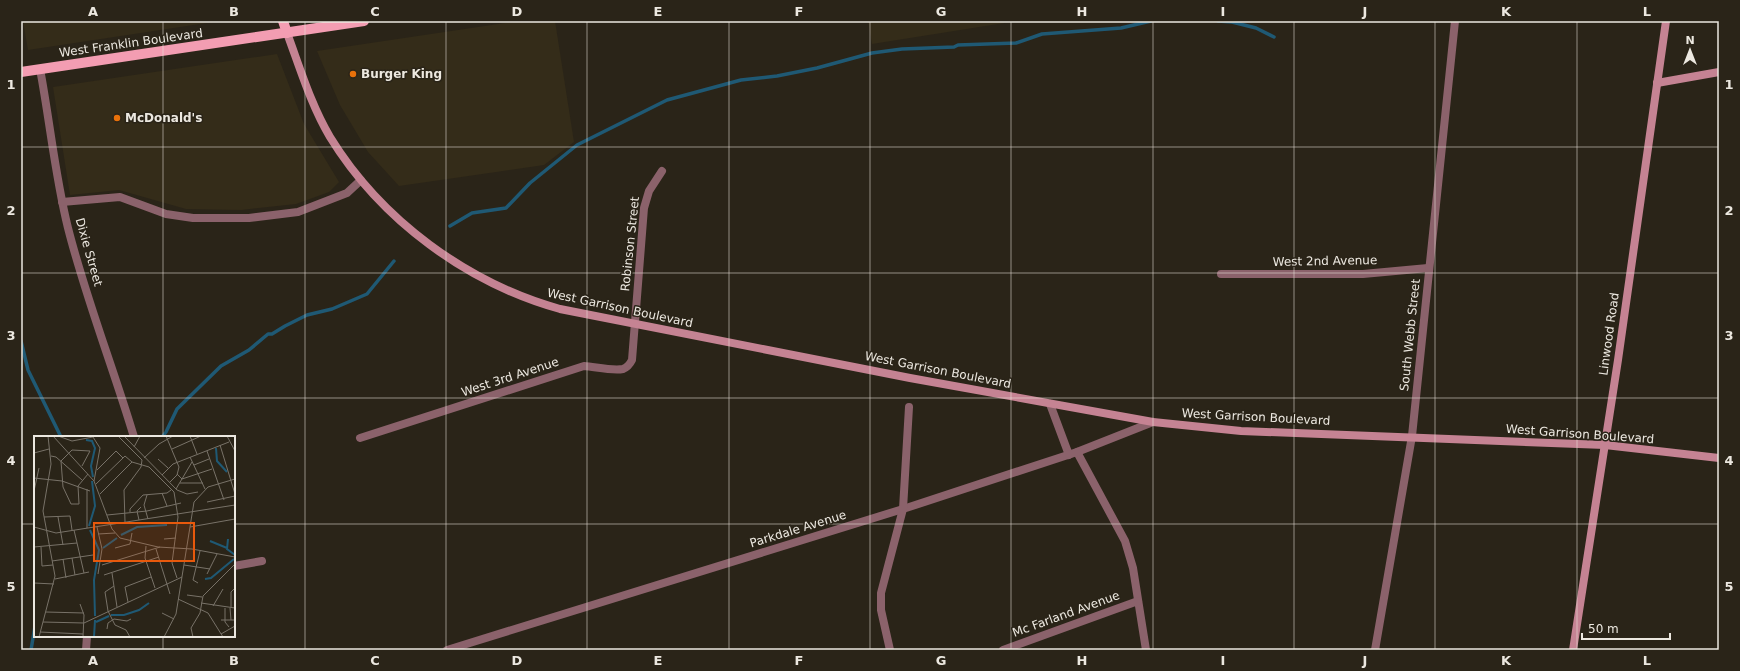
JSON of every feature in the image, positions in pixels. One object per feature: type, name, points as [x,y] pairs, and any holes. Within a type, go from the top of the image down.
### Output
[{"type":"main road","points":[[283,21],[287,33]]},
{"type":"main road","name":"West Franklin Boulevard","points":[[21,72],[364,21]]},
{"type":"main road","name":"Linwood Road","points":[[1573,650],[1605,445],[1666,21]]},
{"type":"main road","name":"West Garrison Boulevard","points":[[287,33],[312,99],[330,136],[361,180],[412,231],[450,260],[490,282],[535,302],[634,324],[1050,404],[1153,422],[1241,431],[1412,436],[1605,445],[1719,458]]},
{"type":"main road","points":[[1657,83],[1719,72]]},
{"type":"street","name":"South Webb Street","points":[[1374,650],[1412,436],[1428,268],[1455,21]]},
{"type":"street","name":"Dixie Street","points":[[40,69],[62,202],[75,251],[134,436]]},
{"type":"street","name":"Robinson Street","points":[[634,324],[644,208],[649,191],[662,171]]},
{"type":"street","points":[[62,202],[120,197],[166,214],[193,218],[249,218],[298,212],[311,208],[347,193],[361,180]]},
{"type":"street","name":"West 2nd Avenue","points":[[1221,274],[1363,274],[1428,268]]},
{"type":"street","name":"West 3rd Avenue","points":[[360,438],[584,366],[624,368],[629,366],[632,360],[634,324]]},
{"type":"street","points":[[1050,404],[1073,453],[1125,541],[1133,568],[1146,650]]},
{"type":"street","points":[[890,650],[881,610],[881,593],[903,509],[909,407]]},
{"type":"street","name":"Parkdale Avenue","points":[[447,650],[903,509],[1073,453],[1153,422]]},
{"type":"street","points":[[235,566],[262,561]]},
{"type":"street","name":"Mc Farland Avenue","points":[[1003,650],[1138,601]]},
{"type":"street","points":[[86,650],[87,637]]},
{"type":"shaded area","points":[[23,21],[220,21],[28,50]]},
{"type":"shaded area","points":[[519,21],[555,21],[574,142],[544,165],[399,186],[368,152],[340,105],[317,51]]},
{"type":"shaded area","points":[[868,21],[1017,21],[872,44]]},
{"type":"shaded area","points":[[277,54],[304,124],[339,182],[329,192],[296,204],[241,210],[186,209],[119,190],[70,195],[53,87]]},
{"type":"waterway","points":[[450,226],[472,213],[506,208],[530,183],[577,145],[667,100],[741,80],[777,76],[817,68],[872,53],[902,49],[954,47],[958,45],[1016,43],[1042,34],[1121,28],[1151,21]]},
{"type":"waterway","points":[[1218,21],[1232,22],[1256,28],[1274,37]]},
{"type":"waterway","points":[[163,436],[177,409],[221,366],[249,350],[268,334],[272,334],[307,315],[332,309],[367,294],[394,261]]},
{"type":"waterway","points":[[21,341],[28,370],[61,436]]},
{"type":"waterway","points":[[31,650],[34,632]]},
{"type":"place","name":"Burger King","points":[[353,74]]},
{"type":"place","name":"McDonald's","points":[[117,118]]}]
